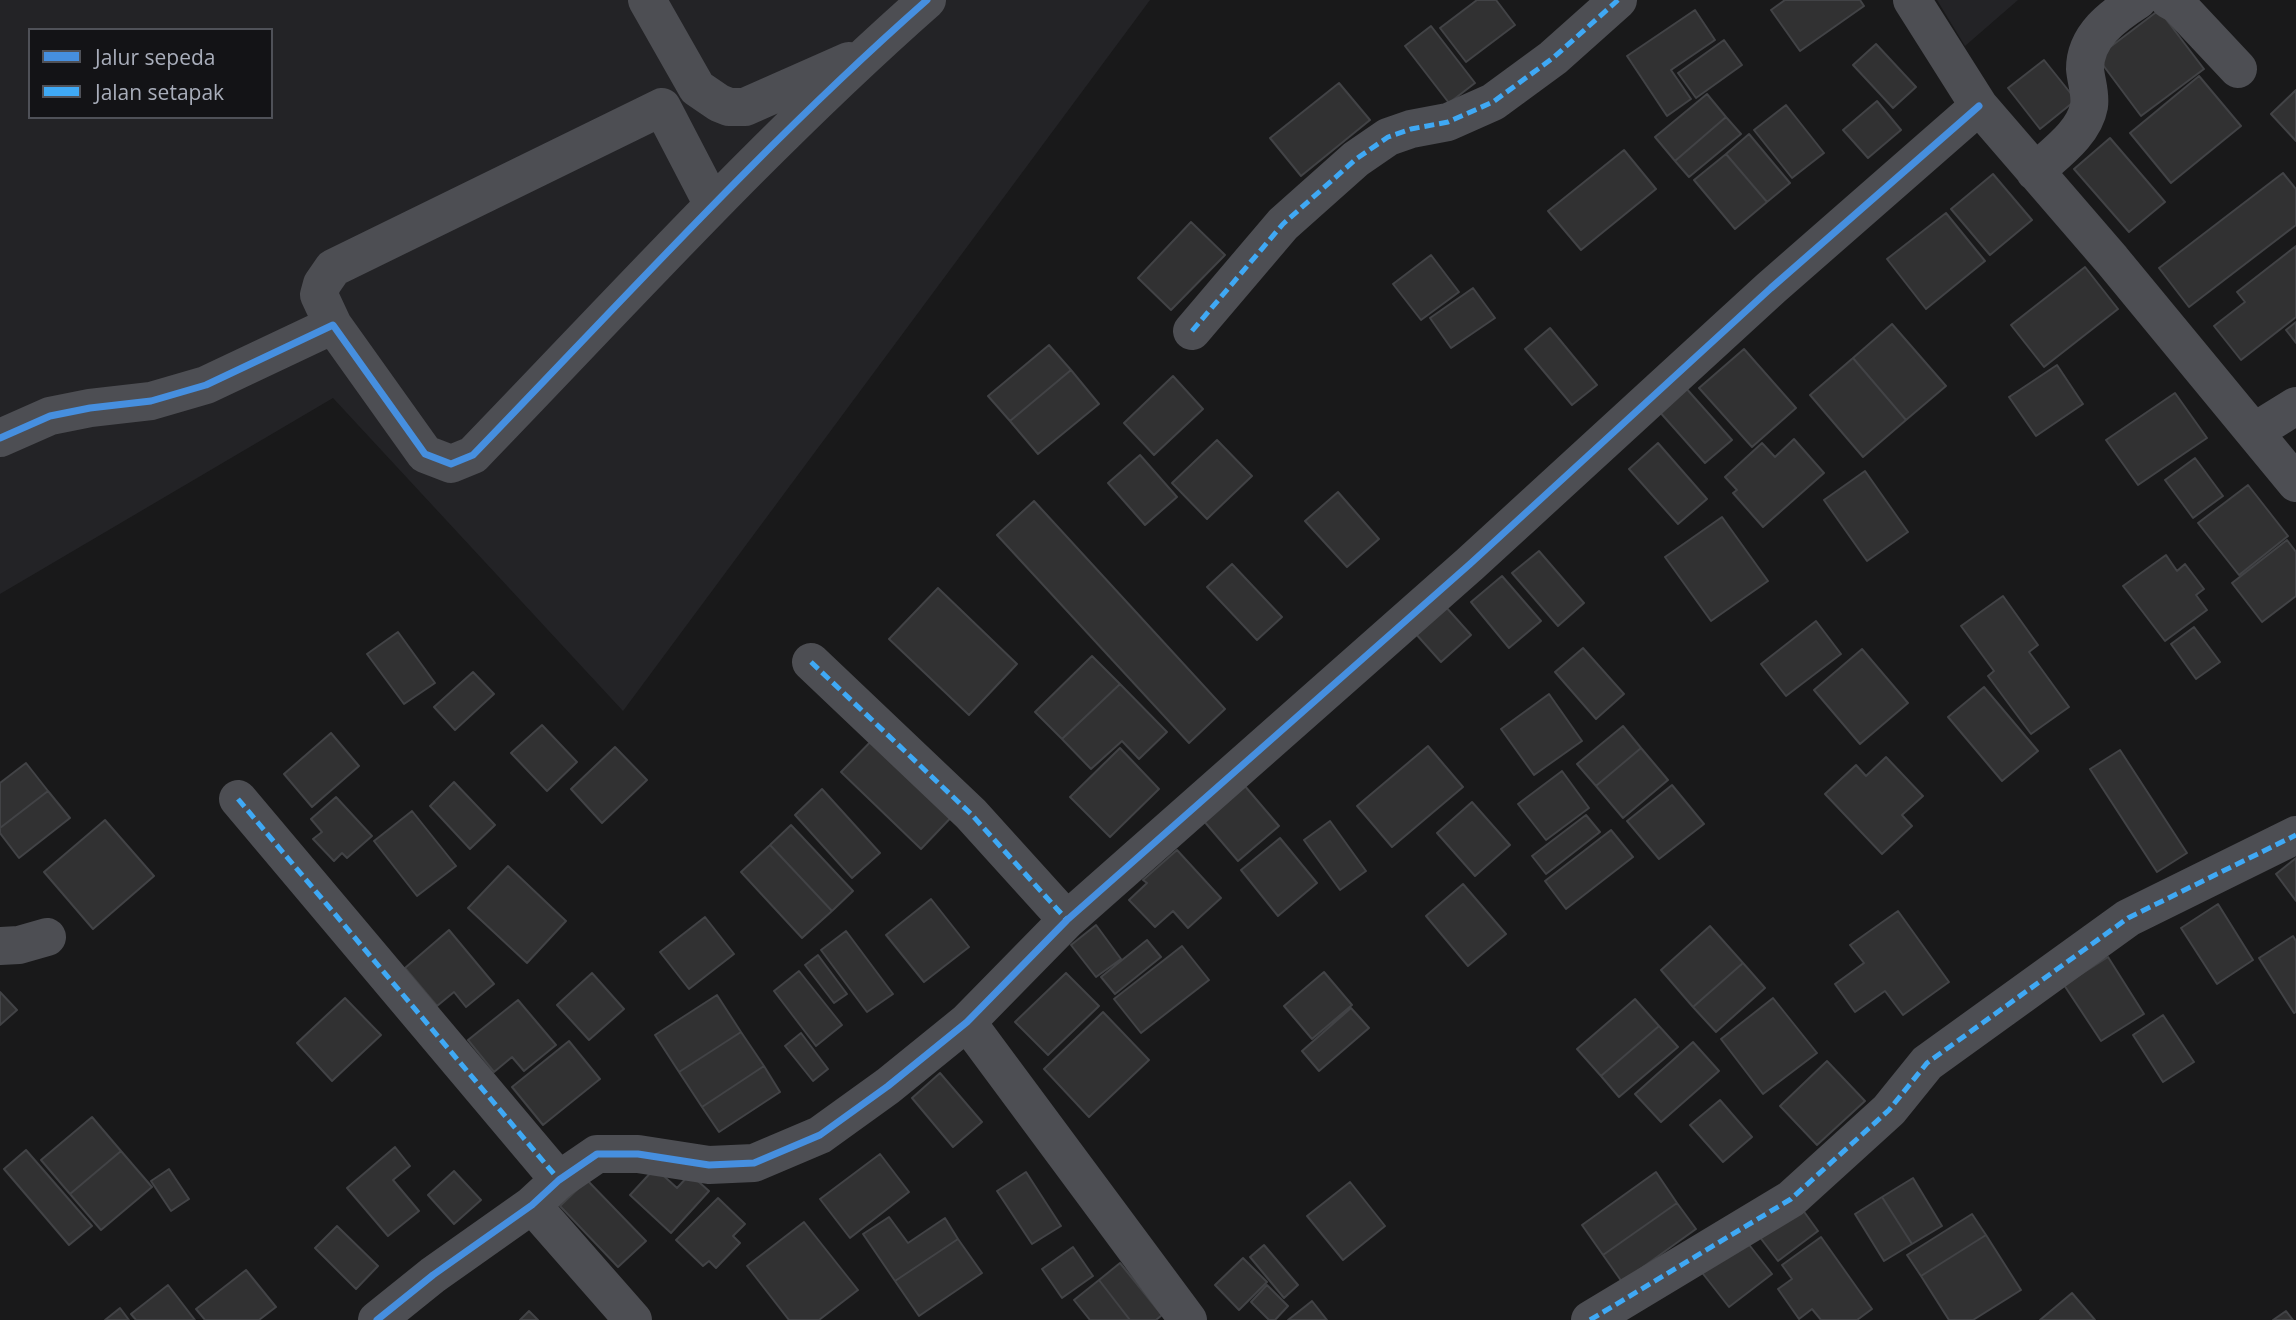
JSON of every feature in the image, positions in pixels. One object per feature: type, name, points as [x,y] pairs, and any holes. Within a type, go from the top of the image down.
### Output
[{"type":"street","points":[[647,0],[697,88],[729,107],[745,107],[864,55]]},
{"type":"street","points":[[697,88],[333,268],[322,284],[320,295],[333,325],[425,454],[451,464],[474,455],[713,205],[864,55],[927,0]]},
{"type":"street","points":[[1192,331],[1283,224],[1356,159],[1388,137],[1411,129],[1448,122],[1493,102],[1552,58],[1618,0]]},
{"type":"street","points":[[1912,0],[1979,106],[2112,260],[2296,483]]},
{"type":"street","points":[[2035,172],[2068,142],[2085,116],[2089,105],[2085,57],[2092,40],[2104,25],[2138,0]]},
{"type":"street","points":[[2169,0],[2178,5],[2238,69]]},
{"type":"street","points":[[377,1320],[433,1275],[597,1154],[638,1154],[709,1164],[754,1163],[820,1135],[888,1086],[967,1022],[1067,920],[1470,564],[1771,288],[1979,106]]},
{"type":"street","points":[[662,107],[713,205]]},
{"type":"street","points":[[0,438],[50,416],[151,401],[206,385],[333,325]]},
{"type":"street","points":[[2254,432],[2296,406]]},
{"type":"street","points":[[811,662],[971,814],[1067,920]]},
{"type":"street","points":[[238,799],[546,1192],[633,1320]]},
{"type":"street","points":[[1590,1320],[1791,1199],[1889,1110],[1927,1063],[2128,918],[2296,835]]},
{"type":"street","points":[[0,946],[19,945],[47,937]]},
{"type":"street","points":[[967,1022],[1188,1320]]},
{"type":"shaded area","points":[[0,0],[1150,0],[623,711],[333,398],[0,594]]},
{"type":"shaded area","points":[[1937,0],[2018,0],[1965,46]]},
{"type":"building","points":[[1477,0],[1496,0],[1515,25],[1466,62],[1440,28]]},
{"type":"building","points":[[1785,0],[1860,0],[1864,6],[1800,51],[1771,10]]},
{"type":"building","points":[[1695,10],[1715,40],[1671,70],[1691,99],[1667,116],[1627,56]]},
{"type":"building","points":[[2159,10],[2204,69],[2141,116],[2097,57]]},
{"type":"building","points":[[1431,26],[1475,83],[1449,103],[1405,46]]},
{"type":"building","points":[[1724,40],[1742,65],[1696,98],[1678,73]]},
{"type":"building","points":[[1876,44],[1916,87],[1893,108],[1853,65]]},
{"type":"building","points":[[2044,60],[2076,100],[2040,129],[2008,88]]},
{"type":"building","points":[[2199,76],[2241,126],[2171,183],[2130,133]]},
{"type":"building","points":[[1339,83],[1370,120],[1301,176],[1270,138]]},
{"type":"building","points":[[2296,90],[2296,141],[2271,114]]},
{"type":"building","points":[[1707,94],[1726,117],[1675,161],[1655,137]]},
{"type":"building","points":[[1877,101],[1901,130],[1868,158],[1843,130]]},
{"type":"building","points":[[1786,105],[1824,153],[1792,178],[1754,130]]},
{"type":"building","points":[[1726,117],[1741,134],[1689,177],[1675,161]]},
{"type":"building","points":[[1749,134],[1790,183],[1767,202],[1726,154]]},
{"type":"building","points":[[2110,138],[2165,202],[2129,232],[2074,169]]},
{"type":"building","points":[[1624,150],[1656,189],[1581,250],[1548,211]]},
{"type":"building","points":[[1726,154],[1767,202],[1735,229],[1694,180]]},
{"type":"building","points":[[2283,173],[2296,189],[2296,225],[2189,307],[2159,268]]},
{"type":"building","points":[[1993,174],[2032,220],[1990,255],[1951,209]]},
{"type":"building","points":[[1946,213],[1985,261],[1926,309],[1887,259]]},
{"type":"building","points":[[1191,222],[1225,255],[1171,310],[1138,278]]},
{"type":"building","points":[[2296,246],[2296,317],[2241,360],[2214,326],[2245,302],[2237,292]]},
{"type":"building","points":[[1431,255],[1459,292],[1421,320],[1393,284]]},
{"type":"building","points":[[2085,267],[2118,309],[2044,367],[2011,325]]},
{"type":"building","points":[[1473,288],[1495,318],[1451,348],[1430,318]]},
{"type":"building","points":[[2296,322],[2296,343],[2286,330]]},
{"type":"building","points":[[1892,324],[1946,386],[1906,420],[1853,358]]},
{"type":"building","points":[[1550,328],[1597,385],[1572,405],[1525,349]]},
{"type":"building","points":[[1049,345],[1071,370],[1010,421],[988,396]]},
{"type":"building","points":[[1744,349],[1796,408],[1752,447],[1699,388]]},
{"type":"building","points":[[1853,358],[1906,420],[1863,457],[1810,395]]},
{"type":"building","points":[[2057,365],[2083,404],[2036,436],[2009,397]]},
{"type":"building","points":[[1071,370],[1099,404],[1038,454],[1010,421]]},
{"type":"building","points":[[1173,376],[1203,409],[1154,455],[1124,423]]},
{"type":"building","points":[[1685,387],[1732,440],[1705,463],[1658,410]]},
{"type":"building","points":[[2175,393],[2207,438],[2138,485],[2106,440]]},
{"type":"building","points":[[1794,439],[1824,473],[1763,527],[1733,493],[1737,490],[1725,477],[1762,443],[1775,457]]},
{"type":"building","points":[[1217,440],[1252,476],[1207,519],[1172,483]]},
{"type":"building","points":[[1658,443],[1707,499],[1678,524],[1629,469]]},
{"type":"building","points":[[1140,455],[1177,497],[1145,525],[1108,483]]},
{"type":"building","points":[[2195,458],[2223,496],[2193,518],[2165,480]]},
{"type":"building","points":[[1865,471],[1908,532],[1867,561],[1824,500]]},
{"type":"building","points":[[2248,485],[2288,536],[2239,575],[2198,523]]},
{"type":"building","points":[[1338,492],[1379,539],[1347,567],[1305,521]]},
{"type":"building","points":[[1034,501],[1225,709],[1189,743],[997,535]]},
{"type":"building","points":[[1722,517],[1768,581],[1711,621],[1665,557]]},
{"type":"building","points":[[2287,540],[2296,552],[2296,596],[2262,622],[2232,583]]},
{"type":"building","points":[[1539,551],[1584,603],[1558,626],[1512,573]]},
{"type":"building","points":[[2166,555],[2177,571],[2185,564],[2204,589],[2196,595],[2207,610],[2165,641],[2123,586]]},
{"type":"building","points":[[1232,564],[1282,617],[1257,640],[1207,587]]},
{"type":"building","points":[[1502,576],[1541,621],[1509,648],[1471,602]]},
{"type":"building","points":[[938,588],[1017,664],[969,715],[889,639]]},
{"type":"building","points":[[2003,596],[2038,645],[2029,652],[2069,707],[2031,734],[1988,676],[1994,671],[1961,626]]},
{"type":"building","points":[[1445,606],[1471,635],[1441,662],[1415,633]]},
{"type":"building","points":[[1816,621],[1841,654],[1786,696],[1761,664]]},
{"type":"building","points":[[2194,627],[2220,662],[2196,679],[2171,644]]},
{"type":"building","points":[[398,632],[435,683],[404,704],[367,654]]},
{"type":"building","points":[[1583,648],[1624,694],[1596,719],[1555,672]]},
{"type":"building","points":[[1862,649],[1908,703],[1860,744],[1814,690]]},
{"type":"building","points":[[1092,656],[1120,684],[1062,739],[1035,712]]},
{"type":"building","points":[[473,672],[494,694],[455,730],[434,707]]},
{"type":"building","points":[[1120,684],[1167,732],[1139,759],[1122,741],[1091,769],[1062,739]]},
{"type":"building","points":[[1984,687],[2038,751],[2002,781],[1948,717]]},
{"type":"building","points":[[1549,694],[1582,741],[1534,775],[1501,729]]},
{"type":"building","points":[[542,725],[577,762],[547,791],[511,753]]},
{"type":"building","points":[[1623,726],[1641,748],[1596,786],[1577,764]]},
{"type":"building","points":[[881,731],[961,807],[921,849],[841,772]]},
{"type":"building","points":[[331,733],[359,766],[312,807],[284,774]]},
{"type":"building","points":[[1428,746],[1463,787],[1392,847],[1357,806]]},
{"type":"building","points":[[615,747],[647,780],[602,823],[571,789]]},
{"type":"building","points":[[1120,748],[1159,789],[1110,837],[1070,797]]},
{"type":"building","points":[[1641,748],[1668,780],[1623,818],[1596,786]]},
{"type":"building","points":[[2120,750],[2187,853],[2157,872],[2090,769]]},
{"type":"building","points":[[1886,757],[1923,796],[1902,815],[1912,826],[1882,854],[1825,794],[1856,765],[1866,776]]},
{"type":"building","points":[[26,763],[48,791],[0,828],[0,783]]},
{"type":"building","points":[[1562,771],[1589,808],[1546,840],[1518,804]]},
{"type":"building","points":[[454,782],[495,825],[470,849],[430,806]]},
{"type":"building","points":[[1244,785],[1279,826],[1238,861],[1203,820]]},
{"type":"building","points":[[1672,785],[1704,824],[1659,859],[1627,821]]},
{"type":"building","points":[[822,789],[880,853],[852,878],[795,815]]},
{"type":"building","points":[[48,791],[70,818],[19,858],[0,833],[0,828]]},
{"type":"building","points":[[336,797],[372,836],[347,858],[342,853],[334,861],[313,839],[322,832],[311,819]]},
{"type":"building","points":[[1472,802],[1510,845],[1475,876],[1437,833]]},
{"type":"building","points":[[412,811],[456,866],[417,896],[374,841]]},
{"type":"building","points":[[1586,815],[1600,832],[1546,874],[1532,856]]},
{"type":"building","points":[[105,820],[154,876],[93,929],[44,872]]},
{"type":"building","points":[[1330,821],[1366,871],[1340,890],[1304,840]]},
{"type":"building","points":[[791,825],[853,891],[832,911],[770,845]]},
{"type":"building","points":[[1611,830],[1633,857],[1566,909],[1545,881]]},
{"type":"building","points":[[1280,838],[1317,883],[1278,916],[1241,870]]},
{"type":"building","points":[[770,845],[832,911],[802,938],[741,872]]},
{"type":"building","points":[[1177,850],[1221,898],[1188,928],[1173,911],[1155,927],[1129,900],[1147,883],[1143,880]]},
{"type":"building","points":[[2296,858],[2296,901],[2276,874]]},
{"type":"building","points":[[508,866],[566,921],[527,963],[468,908]]},
{"type":"building","points":[[1463,884],[1506,934],[1468,966],[1426,916]]},
{"type":"building","points":[[931,899],[969,947],[924,982],[886,935]]},
{"type":"building","points":[[2218,904],[2253,960],[2217,984],[2181,928]]},
{"type":"building","points":[[1898,911],[1949,982],[1903,1015],[1885,991],[1855,1012],[1835,984],[1864,963],[1850,945]]},
{"type":"building","points":[[705,917],[734,954],[689,989],[660,952]]},
{"type":"building","points":[[1096,925],[1121,959],[1096,977],[1071,945]]},
{"type":"building","points":[[1710,926],[1743,963],[1693,1007],[1661,970]]},
{"type":"building","points":[[449,930],[494,984],[466,1007],[454,992],[437,1006],[405,968]]},
{"type":"building","points":[[846,931],[893,994],[867,1012],[821,950]]},
{"type":"building","points":[[2293,936],[2296,941],[2294,1013],[2259,958]]},
{"type":"building","points":[[1147,940],[1161,957],[1115,994],[1101,977]]},
{"type":"building","points":[[1182,946],[1209,980],[1141,1033],[1114,999]]},
{"type":"building","points":[[818,955],[847,994],[834,1003],[805,965]]},
{"type":"building","points":[[2108,957],[2144,1014],[2101,1041],[2064,985]]},
{"type":"building","points":[[1743,963],[1765,988],[1716,1032],[1693,1007]]},
{"type":"building","points":[[799,971],[842,1025],[816,1046],[774,991]]},
{"type":"building","points":[[1324,972],[1352,1005],[1312,1039],[1284,1006]]},
{"type":"building","points":[[592,973],[624,1009],[589,1040],[557,1005]]},
{"type":"building","points":[[1066,973],[1099,1006],[1048,1055],[1015,1022]]},
{"type":"building","points":[[0,992],[17,1010],[0,1025]]},
{"type":"building","points":[[717,995],[741,1032],[679,1072],[655,1035]]},
{"type":"building","points":[[345,998],[381,1035],[332,1081],[297,1043]]},
{"type":"building","points":[[1773,998],[1817,1053],[1763,1094],[1721,1039]]},
{"type":"building","points":[[1635,999],[1659,1026],[1601,1076],[1577,1049]]},
{"type":"building","points":[[518,1000],[556,1045],[524,1071],[512,1057],[494,1072],[468,1040]]},
{"type":"building","points":[[1351,1008],[1369,1028],[1319,1071],[1302,1051]]},
{"type":"building","points":[[1103,1012],[1149,1060],[1089,1117],[1044,1069]]},
{"type":"building","points":[[2163,1015],[2194,1062],[2163,1082],[2133,1035]]},
{"type":"building","points":[[1659,1026],[1678,1047],[1619,1097],[1601,1076]]},
{"type":"building","points":[[741,1032],[764,1066],[702,1107],[679,1072]]},
{"type":"building","points":[[801,1033],[828,1069],[813,1081],[785,1046]]},
{"type":"building","points":[[569,1041],[600,1079],[543,1125],[512,1087]]},
{"type":"building","points":[[1693,1042],[1719,1071],[1661,1122],[1635,1094]]},
{"type":"building","points":[[1827,1061],[1865,1101],[1817,1145],[1780,1106]]},
{"type":"building","points":[[764,1066],[780,1092],[719,1132],[702,1107]]},
{"type":"building","points":[[940,1073],[982,1122],[953,1147],[912,1098]]},
{"type":"building","points":[[1720,1100],[1752,1137],[1723,1162],[1690,1125]]},
{"type":"building","points":[[92,1117],[121,1151],[70,1194],[41,1160]]},
{"type":"building","points":[[395,1147],[410,1166],[393,1180],[419,1211],[388,1236],[347,1188]]},
{"type":"building","points":[[26,1150],[92,1226],[69,1245],[4,1169]]},
{"type":"building","points":[[121,1151],[152,1187],[101,1230],[70,1194]]},
{"type":"building","points":[[880,1154],[909,1192],[850,1238],[820,1199]]},
{"type":"building","points":[[655,1168],[677,1188],[690,1174],[709,1191],[671,1233],[630,1195]]},
{"type":"building","points":[[169,1169],[189,1199],[171,1211],[151,1181]]},
{"type":"building","points":[[454,1171],[481,1200],[454,1224],[428,1195]]},
{"type":"building","points":[[1026,1172],[1061,1226],[1032,1244],[997,1191]]},
{"type":"building","points":[[1656,1172],[1677,1203],[1603,1255],[1582,1225]]},
{"type":"building","points":[[1913,1178],[1942,1226],[1912,1244],[1882,1197]]},
{"type":"building","points":[[587,1180],[646,1241],[618,1267],[560,1206]]},
{"type":"building","points":[[1350,1182],[1385,1226],[1343,1260],[1307,1216]]},
{"type":"building","points":[[1882,1197],[1912,1244],[1884,1261],[1855,1214]]},
{"type":"building","points":[[718,1198],[745,1224],[733,1236],[740,1243],[716,1268],[709,1261],[703,1266],[676,1240]]},
{"type":"building","points":[[1797,1202],[1818,1231],[1778,1261],[1756,1232]]},
{"type":"building","points":[[1677,1203],[1696,1229],[1622,1282],[1603,1255]]},
{"type":"building","points":[[1972,1214],[1986,1235],[1921,1276],[1907,1255]]},
{"type":"building","points":[[889,1217],[908,1243],[945,1218],[958,1239],[895,1281],[863,1234]]},
{"type":"building","points":[[804,1222],[858,1290],[819,1320],[789,1320],[747,1266]]},
{"type":"building","points":[[337,1226],[378,1266],[356,1289],[315,1248]]},
{"type":"building","points":[[1986,1235],[2021,1290],[1973,1320],[1949,1320],[1921,1276]]},
{"type":"building","points":[[1743,1237],[1772,1274],[1729,1307],[1700,1270]]},
{"type":"building","points":[[1821,1237],[1872,1309],[1857,1320],[1821,1320],[1812,1309],[1799,1319],[1778,1289],[1792,1279],[1782,1265]]},
{"type":"building","points":[[958,1239],[982,1273],[919,1316],[895,1281]]},
{"type":"building","points":[[1264,1245],[1298,1285],[1284,1298],[1250,1257]]},
{"type":"building","points":[[1073,1247],[1093,1276],[1062,1298],[1042,1269]]},
{"type":"building","points":[[1243,1258],[1267,1282],[1239,1310],[1215,1285]]},
{"type":"building","points":[[1120,1263],[1162,1315],[1156,1320],[1130,1320],[1099,1280]]},
{"type":"building","points":[[246,1270],[276,1307],[259,1320],[205,1320],[196,1309]]},
{"type":"building","points":[[1099,1280],[1130,1320],[1090,1320],[1074,1300]]},
{"type":"building","points":[[168,1285],[195,1320],[136,1320],[131,1314]]},
{"type":"building","points":[[1267,1285],[1288,1306],[1275,1320],[1269,1320],[1251,1302]]},
{"type":"building","points":[[2072,1293],[2095,1320],[2040,1320]]},
{"type":"building","points":[[1312,1301],[1327,1320],[1288,1320]]},
{"type":"building","points":[[120,1308],[129,1320],[105,1320]]},
{"type":"building","points":[[529,1311],[538,1320],[520,1320]]},
{"type":"building","points":[[2286,1311],[2293,1320],[2273,1320]]},
{"type":"marked path","points":[[1192,331],[1283,224],[1356,159],[1388,137],[1411,129],[1448,122],[1493,102],[1553,58],[1618,0]]},
{"type":"marked path","points":[[811,662],[971,814],[1067,920]]},
{"type":"marked path","points":[[238,799],[559,1180]]},
{"type":"marked path","points":[[1590,1320],[1791,1199],[1889,1110],[1927,1063],[2128,918],[2296,835]]},
{"type":"cycle path","points":[[0,438],[50,416],[151,401],[206,385],[333,325],[425,454],[451,464],[473,455],[752,166],[809,109],[927,0]]},
{"type":"cycle path","points":[[377,1320],[433,1275],[532,1205],[559,1180],[597,1154],[638,1154],[709,1165],[754,1163],[820,1135],[888,1086],[967,1022],[1067,920],[1470,564],[1771,288],[1979,106]]}]
